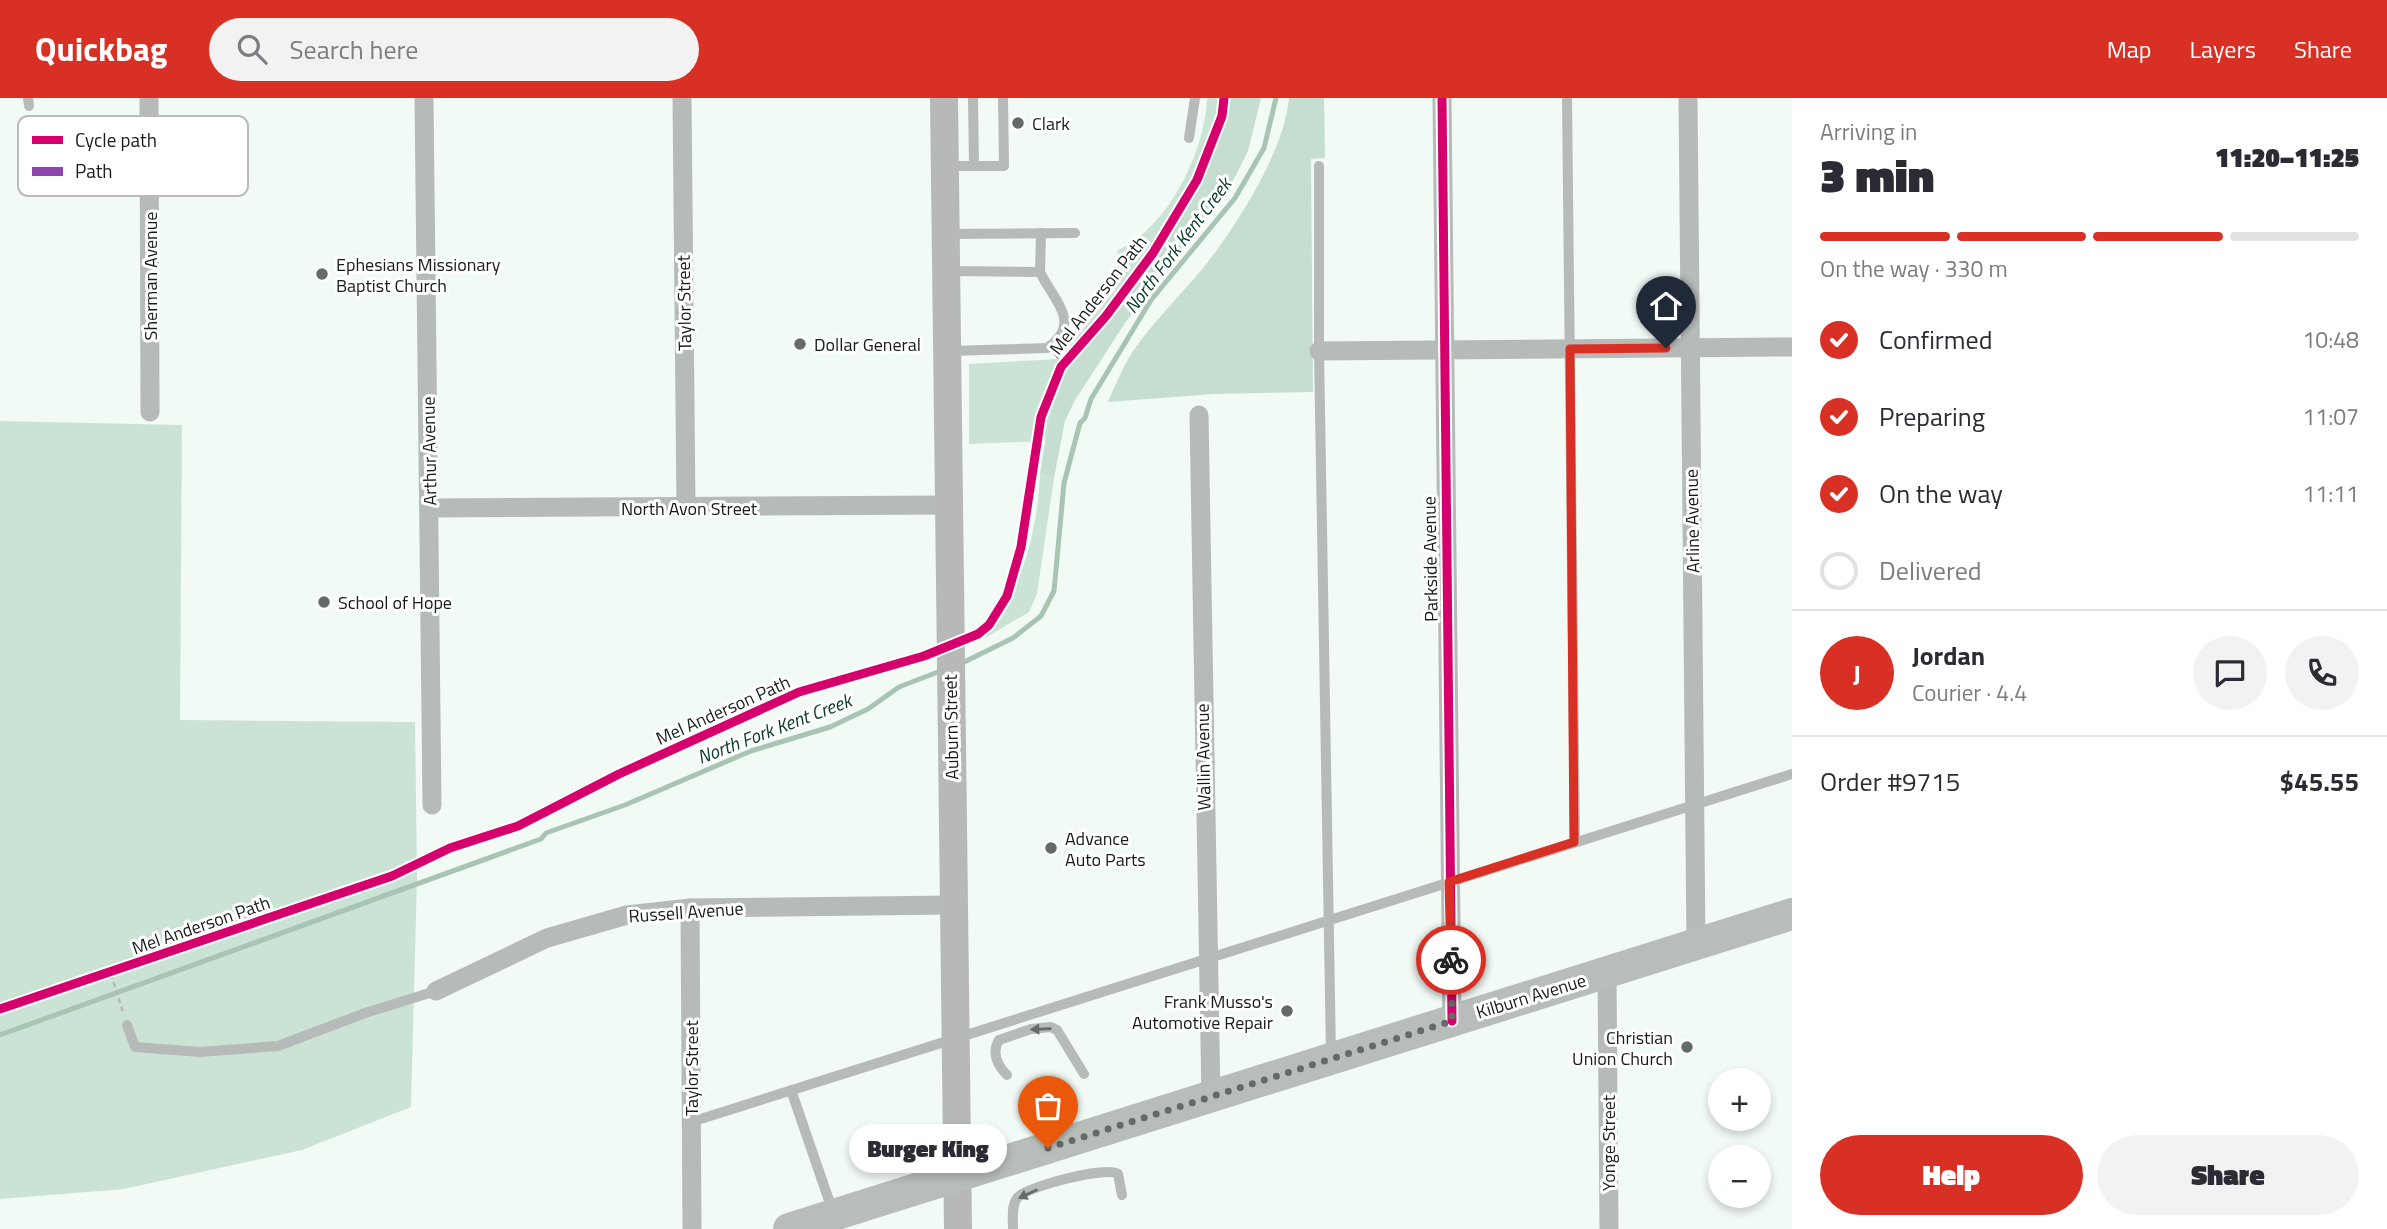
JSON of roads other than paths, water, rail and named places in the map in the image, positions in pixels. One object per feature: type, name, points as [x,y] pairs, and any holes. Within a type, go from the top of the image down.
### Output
[{"type":"main road","name":"Auburn Street","points":[[944,98],[958,1229]]},
{"type":"main road","name":"Kilburn Avenue","points":[[789,1229],[1211,1099],[1792,914]]},
{"type":"street","name":"Sherman Avenue","points":[[149,98],[149,116]]},
{"type":"street","name":"Arthur Avenue","points":[[424,98],[432,805]]},
{"type":"street","name":"Taylor Street","points":[[681,98],[687,508]]},
{"type":"street","name":"Parkside Avenue","points":[[1442,98],[1452,1021]]},
{"type":"street","name":"Arline Avenue","points":[[1688,98],[1696,944]]},
{"type":"street","name":"Sherman Avenue","points":[[149,196],[150,412]]},
{"type":"street","points":[[1319,351],[1792,347]]},
{"type":"street","name":"Wallin Avenue","points":[[1199,415],[1206,957],[1211,1099]]},
{"type":"street","name":"North Avon Street","points":[[430,508],[949,505]]},
{"type":"street","name":"Russell Avenue","points":[[436,991],[547,938],[627,915],[690,908],[952,905]]},
{"type":"street","name":"Taylor Street","points":[[690,908],[692,1229]]},
{"type":"street","name":"Yonge Street","points":[[1607,973],[1609,1229]]},
{"type":"lane","points":[[973,98],[974,166]]},
{"type":"lane","points":[[945,166],[1004,166],[1003,98]]},
{"type":"lane","points":[[1189,138],[1195,98]]},
{"type":"lane","points":[[1567,98],[1574,842]]},
{"type":"lane","points":[[1319,166],[1319,351],[1331,1060]]},
{"type":"lane","points":[[947,351],[1047,348],[1065,333],[1066,323],[1040,272],[1041,233]]},
{"type":"lane","points":[[945,234],[1075,233]]},
{"type":"lane","points":[[946,271],[1040,272]]},
{"type":"lane","points":[[691,1122],[954,1036],[1792,774]]},
{"type":"lane","points":[[127,1025],[135,1047],[200,1052],[278,1045],[365,1013],[436,991]]},
{"type":"lane","points":[[1007,1075],[996,1060],[996,1045],[1004,1037],[1042,1027],[1057,1030],[1084,1074]]},
{"type":"lane","points":[[791,1090],[834,1215]]},
{"type":"lane","points":[[1013,1229],[1016,1200],[1021,1195],[1038,1189],[1098,1171],[1112,1170],[1118,1174],[1122,1195]]},
{"type":"waterway","name":"North Fork Kent Creek","points":[[958,665],[1013,638],[1041,616],[1054,591],[1064,483],[1080,423],[1085,418],[1091,399],[1151,300],[1235,198],[1264,148],[1276,98]]},
{"type":"waterway","name":"North Fork Kent Creek","points":[[0,1035],[541,839],[546,833],[625,805],[751,751],[830,727],[868,709],[899,687],[943,670]]},
{"type":"place","name":"Clark","points":[[1018,123]]},
{"type":"place","name":"Ephesians Missionary Baptist Church","points":[[322,274]]},
{"type":"place","name":"Dollar General","points":[[800,344]]},
{"type":"place","name":"School of Hope","points":[[324,602]]},
{"type":"place","name":"Advance Auto Parts","points":[[1051,848]]},
{"type":"place","name":"Frank Musso's Automotive Repair","points":[[1287,1011]]},
{"type":"place","name":"Christian Union Church","points":[[1687,1047]]},
{"type":"place","name":"Burger King","points":[[1048,1148]]}]
